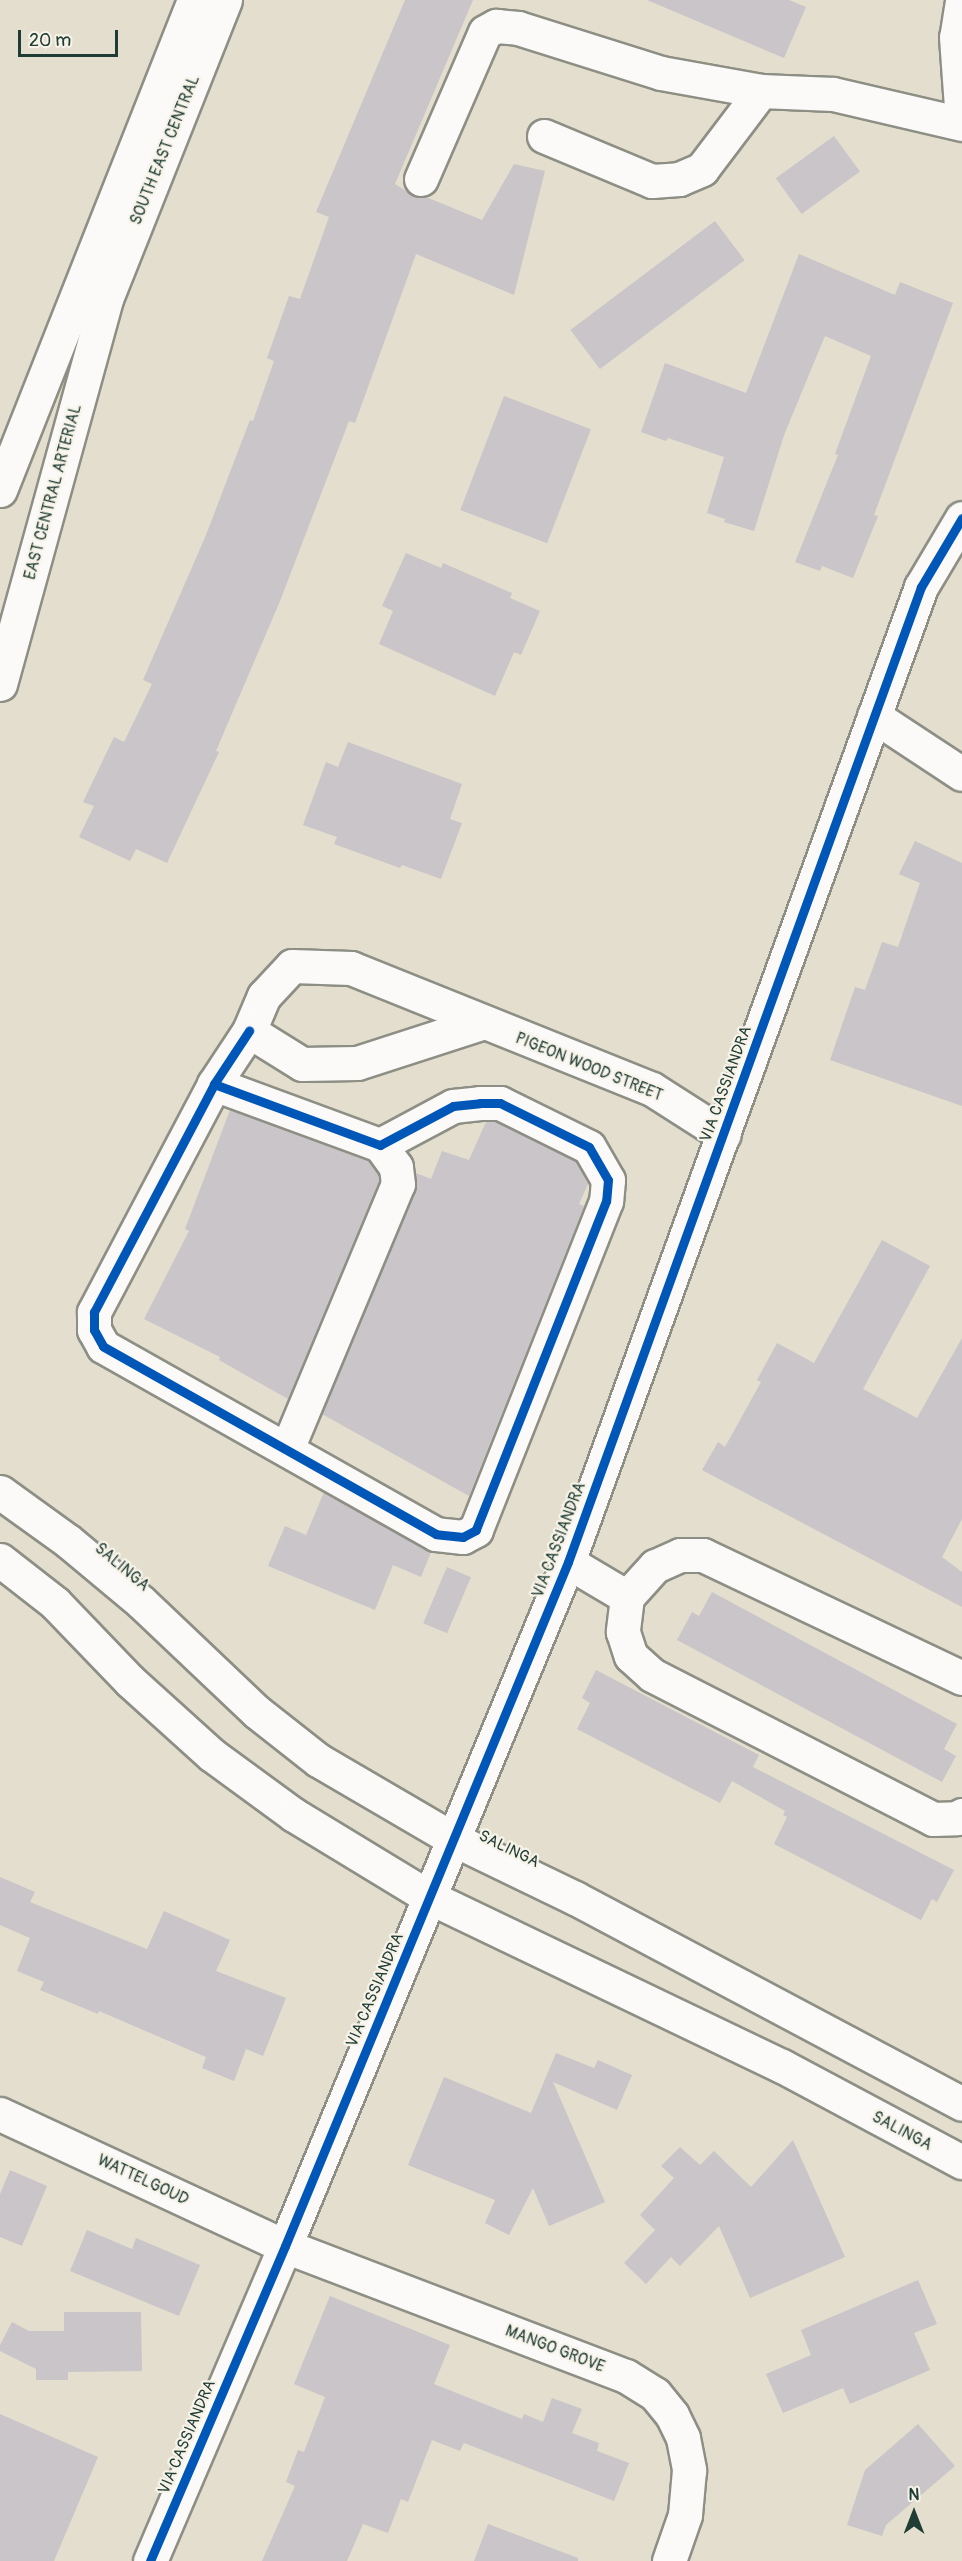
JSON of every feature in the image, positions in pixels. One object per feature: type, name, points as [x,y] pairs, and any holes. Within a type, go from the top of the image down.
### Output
[{"type":"street","name":"SOUTH EAST CENTRAL","points":[[93,292],[194,0]]},
{"type":"street","name":"SOUTH EAST CENTRAL","points":[[93,292],[225,0]]},
{"type":"street","points":[[421,179],[484,32],[496,26],[518,28],[661,73],[761,91],[833,94],[962,122],[956,37],[962,1]]},
{"type":"street","points":[[544,136],[651,181],[679,179],[702,169],[761,91]]},
{"type":"street","points":[[0,490],[93,292]]},
{"type":"street","name":"EAST CENTRAL ARTERIAL","points":[[0,684],[93,292]]},
{"type":"street","name":"VIA CASSIANDRA","points":[[150,2561],[285,2246],[568,1562],[921,587],[962,518]]},
{"type":"street","points":[[874,716],[962,774]]},
{"type":"street","name":"PIGEON WOOD STREET","points":[[380,1144],[453,1106],[500,1103],[589,1147],[608,1180],[606,1201],[476,1530],[463,1537],[436,1534],[103,1346],[93,1329],[93,1312],[214,1084],[249,1031],[264,996],[291,966],[351,968],[481,1023],[652,1089],[724,1135]]},
{"type":"street","points":[[249,1031],[302,1064],[357,1064],[481,1023]]},
{"type":"street","points":[[214,1084],[380,1144],[396,1167],[398,1184],[287,1449]]},
{"type":"street","name":"SALINGA","points":[[0,1492],[68,1541],[141,1602],[256,1712],[318,1760],[454,1840],[575,1898],[962,2104]]},
{"type":"street","points":[[962,1678],[703,1555],[680,1555],[655,1566],[627,1597],[623,1632],[631,1656],[652,1675],[933,1819],[957,1818],[962,1815]]},
{"type":"street","name":"SALINGA","points":[[0,1560],[55,1603],[130,1681],[212,1755],[294,1815],[429,1897],[782,2066],[962,2162]]},
{"type":"street","points":[[568,1562],[627,1597]]},
{"type":"street","name":"WATTELGOUD","points":[[0,2114],[285,2246]]},
{"type":"street","name":"MANGO GROVE","points":[[285,2246],[626,2376],[655,2394],[672,2415],[682,2438],[689,2470],[685,2516],[669,2561]]},
{"type":"building","points":[[405,0],[473,0],[395,184],[414,196],[426,197],[482,220],[514,164],[545,171],[514,295],[416,254],[355,423],[349,421],[280,601],[216,751],[219,752],[167,863],[136,849],[130,861],[79,837],[94,806],[83,802],[114,737],[124,742],[152,684],[143,680],[206,535],[250,420],[253,421],[274,361],[267,358],[289,296],[300,299],[329,217],[316,212]]},
{"type":"building","points":[[647,0],[789,0],[806,7],[784,58]]},
{"type":"building","points":[[834,136],[860,172],[802,214],[776,178]]},
{"type":"building","points":[[715,221],[744,260],[600,369],[570,330]]},
{"type":"building","points":[[799,254],[895,295],[900,282],[953,303],[874,515],[878,516],[853,578],[822,566],[820,571],[795,562],[838,455],[835,454],[871,356],[825,336],[784,435],[754,531],[724,522],[725,519],[707,513],[724,457],[668,438],[666,441],[641,432],[665,363],[746,393]]},
{"type":"building","points":[[504,396],[591,429],[547,543],[460,510]]},
{"type":"building","points":[[406,553],[441,568],[443,563],[512,593],[510,598],[540,611],[521,655],[514,652],[495,696],[379,644],[393,611],[382,606]]},
{"type":"building","points":[[348,742],[462,784],[450,819],[462,823],[441,879],[402,865],[400,868],[334,844],[337,837],[303,825],[326,762],[338,767]]},
{"type":"building","points":[[915,841],[962,863],[962,1106],[830,1060],[855,987],[865,990],[882,942],[898,947],[920,883],[899,874]]},
{"type":"building","points":[[230,1110],[368,1161],[378,1174],[379,1181],[288,1399],[219,1360],[220,1357],[144,1319],[189,1231],[185,1229]]},
{"type":"building","points":[[486,1122],[496,1122],[576,1161],[588,1184],[579,1204],[584,1206],[469,1496],[322,1414],[415,1191],[416,1173],[431,1179],[442,1151],[469,1160]]},
{"type":"building","points":[[882,1240],[930,1266],[863,1389],[917,1418],[962,1338],[962,1519],[942,1557],[962,1572],[962,1607],[702,1470],[718,1442],[725,1447],[761,1382],[757,1380],[777,1343],[814,1363]]},
{"type":"building","points":[[324,1492],[431,1552],[421,1577],[393,1565],[375,1610],[268,1566],[285,1526],[306,1535]]},
{"type":"building","points":[[447,1567],[471,1577],[447,1633],[423,1623]]},
{"type":"building","points":[[712,1592],[957,1724],[944,1749],[956,1756],[942,1782],[677,1640],[692,1612],[699,1616]]},
{"type":"building","points":[[596,1670],[759,1755],[753,1767],[954,1870],[937,1902],[932,1899],[921,1920],[774,1844],[787,1817],[783,1815],[785,1811],[732,1781],[720,1803],[577,1729],[590,1703],[582,1698]]},
{"type":"building","points":[[0,1877],[35,1892],[30,1902],[147,1949],[164,1911],[230,1940],[216,1971],[286,1998],[263,2056],[246,2049],[234,2081],[202,2068],[206,2057],[99,2011],[98,2014],[40,1990],[44,1982],[17,1971],[30,1938],[0,1925]]},
{"type":"building","points":[[556,2053],[594,2068],[598,2060],[632,2075],[617,2110],[553,2082],[605,2202],[549,2226],[533,2188],[509,2235],[485,2223],[495,2200],[408,2165],[444,2077],[531,2113]]},
{"type":"building","points":[[793,2140],[845,2257],[750,2298],[719,2226],[680,2266],[671,2257],[646,2284],[624,2263],[655,2230],[640,2215],[674,2178],[661,2166],[680,2147],[700,2165],[714,2151],[751,2187]]},
{"type":"building","points":[[10,2170],[47,2186],[22,2246],[0,2237],[0,2194]]},
{"type":"building","points":[[87,2230],[132,2249],[136,2238],[200,2265],[179,2316],[70,2271]]},
{"type":"building","points":[[918,2280],[937,2324],[914,2333],[930,2370],[850,2404],[843,2388],[783,2413],[766,2374],[811,2355],[801,2330]]},
{"type":"building","points":[[330,2296],[450,2345],[434,2384],[522,2419],[524,2414],[543,2422],[552,2398],[582,2409],[572,2433],[599,2443],[597,2451],[629,2463],[614,2501],[464,2443],[460,2451],[432,2440],[408,2502],[401,2499],[388,2533],[363,2524],[347,2561],[262,2561],[295,2486],[286,2482],[298,2450],[304,2452],[325,2397],[294,2384]]},
{"type":"building","points":[[64,2312],[141,2312],[142,2371],[68,2372],[68,2380],[36,2380],[36,2369],[0,2351],[0,2345],[12,2322],[29,2331],[64,2331]]},
{"type":"building","points":[[0,2414],[98,2457],[54,2561],[0,2561]]},
{"type":"building","points":[[918,2424],[955,2466],[886,2525],[882,2536],[847,2525],[865,2470]]},
{"type":"building","points":[[488,2524],[578,2558],[578,2561],[474,2561]]},
{"type":"cycle path","points":[[150,2561],[285,2246],[568,1562],[921,587],[962,518]]},
{"type":"cycle path","points":[[214,1084],[380,1145],[453,1106],[500,1103],[589,1147],[608,1180],[606,1201],[476,1530],[463,1537],[436,1534],[103,1346],[94,1330],[94,1312],[214,1084],[249,1031]]}]
